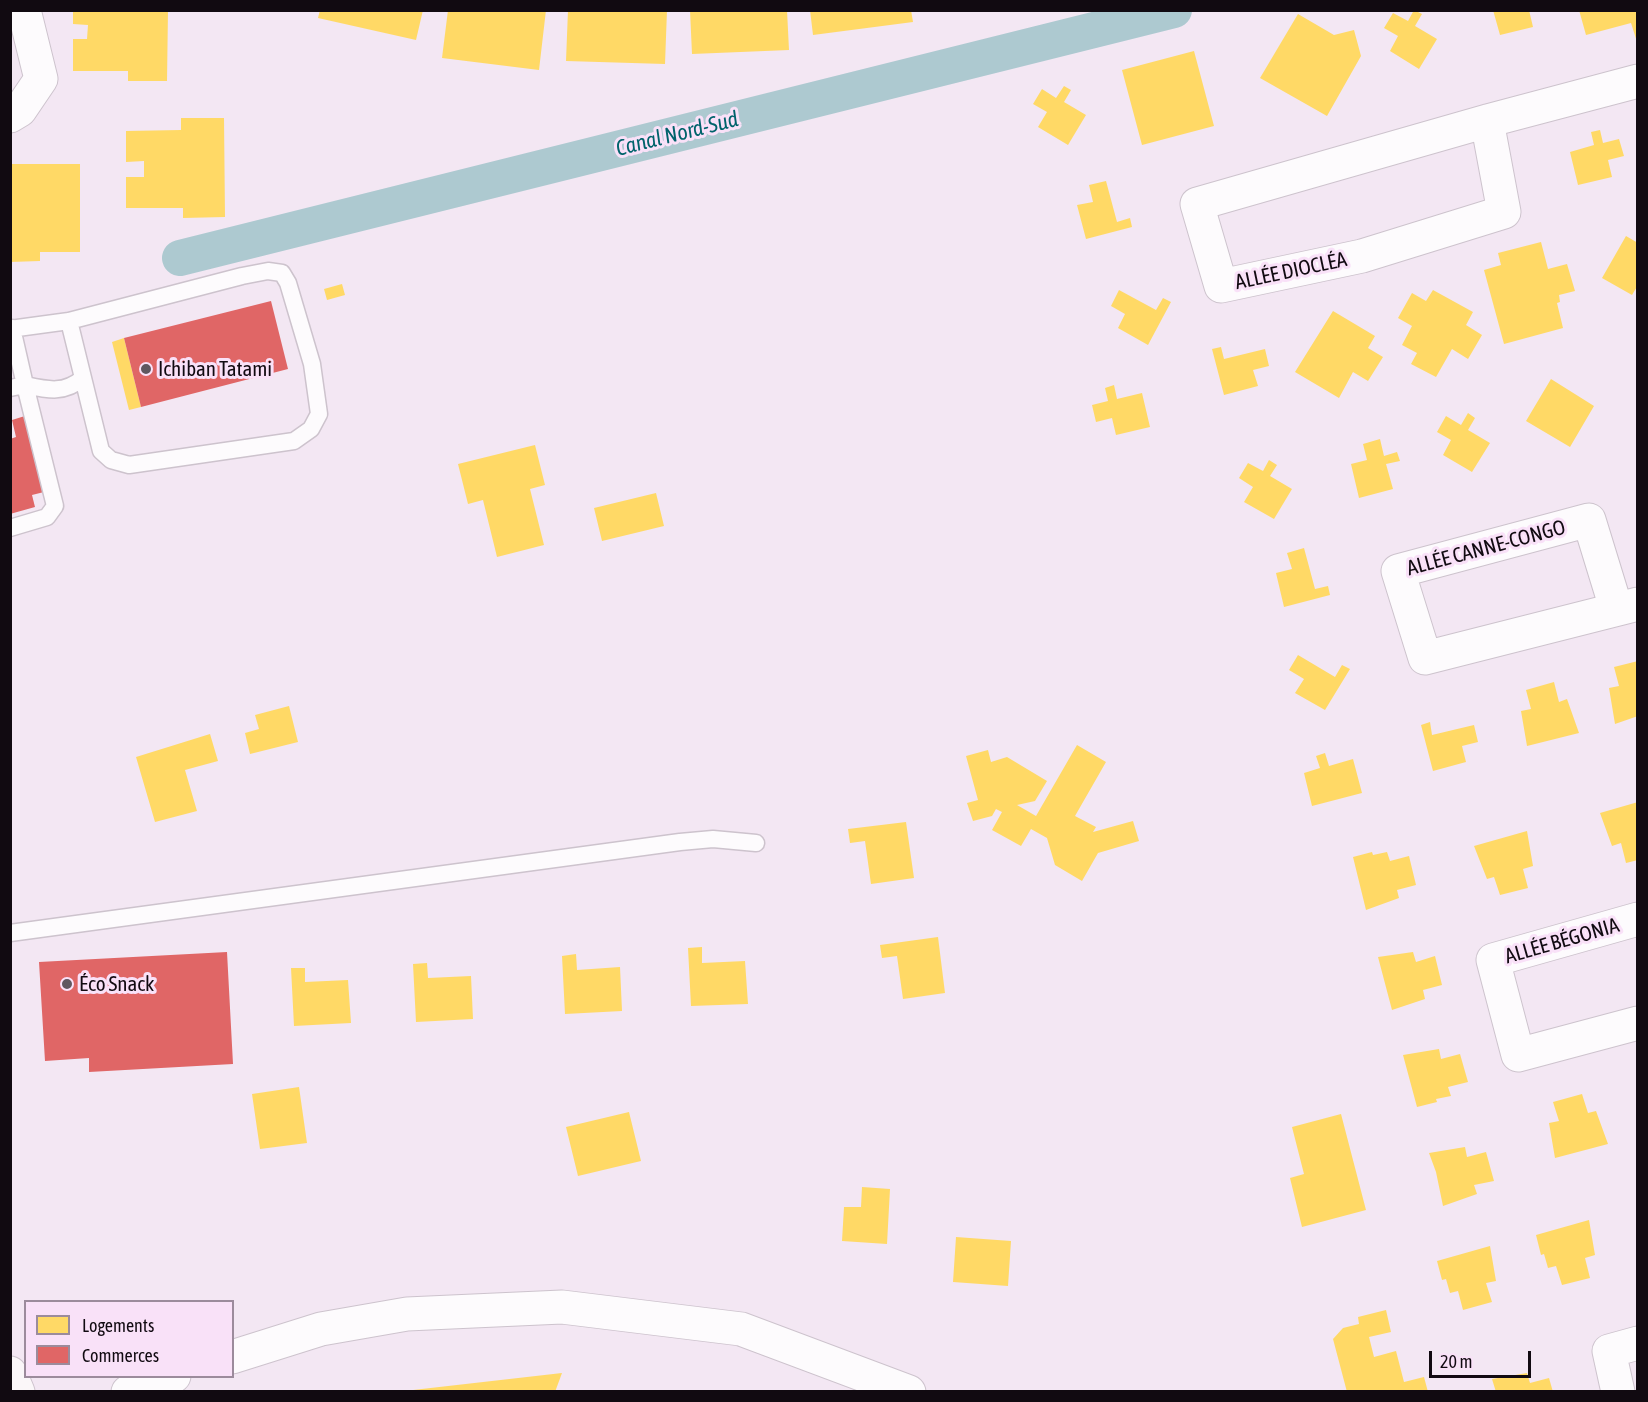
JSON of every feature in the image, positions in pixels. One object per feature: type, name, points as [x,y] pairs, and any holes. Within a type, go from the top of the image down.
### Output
[{"type":"main road","points":[[10,1373],[18,1392]]},
{"type":"street","points":[[10,116],[20,110],[41,79],[24,10]]},
{"type":"street","name":"ALLÉE DIOCLÉA","points":[[1487,120],[1504,212],[1362,256],[1221,286],[1197,204],[1487,120],[1638,81]]},
{"type":"street","name":"ALLÉE CANNE-CONGO","points":[[1589,520],[1627,606],[1425,658],[1398,571],[1589,520]]},
{"type":"street","name":"ALLÉE BÉGONIA","points":[[1638,920],[1493,960],[1518,1055],[1638,1023]]},
{"type":"street","points":[[234,1357],[321,1329],[407,1314],[562,1307],[741,1329],[865,1383],[909,1392]]},
{"type":"street","points":[[1618,1392],[1609,1351],[1638,1343]]},
{"type":"street","points":[[128,1392],[171,1378]]},
{"type":"lane","points":[[10,528],[47,517],[55,506],[18,387],[11,329],[69,321],[242,276],[268,271],[282,273],[288,283],[312,364],[319,414],[311,429],[294,441],[129,465],[111,460],[101,451],[69,321]]},
{"type":"lane","points":[[18,387],[61,391],[73,387],[83,378]]},
{"type":"lane","points":[[10,933],[680,842],[713,839],[756,843]]},
{"type":"building: Logements","points":[[73,10],[168,10],[167,81],[128,81],[128,71],[73,71],[73,39],[87,39],[88,25],[73,24]]},
{"type":"building: Logements","points":[[320,10],[423,10],[416,40],[318,18]]},
{"type":"building: Logements","points":[[448,10],[546,10],[539,70],[442,58]]},
{"type":"building: Logements","points":[[568,10],[667,10],[665,64],[566,61]]},
{"type":"building: Logements","points":[[690,10],[787,10],[789,50],[692,54]]},
{"type":"building: Logements","points":[[810,10],[911,10],[913,22],[813,35]]},
{"type":"building: Logements","points":[[1414,10],[1422,14],[1415,26],[1437,39],[1419,69],[1390,51],[1398,36],[1384,28],[1393,13],[1408,21]]},
{"type":"building: Logements","points":[[1493,10],[1529,10],[1533,27],[1500,35]]},
{"type":"building: Logements","points":[[1579,10],[1638,10],[1638,45],[1631,23],[1586,35]]},
{"type":"building: Logements","points":[[1298,14],[1334,35],[1354,30],[1361,56],[1327,116],[1260,78]]},
{"type":"building: Logements","points":[[1194,51],[1214,126],[1142,145],[1122,70]]},
{"type":"building: Logements","points":[[1064,86],[1071,90],[1064,102],[1086,115],[1068,145],[1038,127],[1047,112],[1033,104],[1042,89],[1056,98]]},
{"type":"building: Logements","points":[[181,118],[224,118],[225,217],[183,218],[183,208],[126,208],[126,177],[144,177],[144,161],[126,162],[126,131],[181,130]]},
{"type":"building: Logements","points":[[1600,130],[1603,143],[1619,139],[1624,156],[1608,160],[1612,177],[1578,185],[1570,152],[1594,145],[1591,132]]},
{"type":"building: Logements","points":[[10,164],[80,164],[80,252],[40,252],[40,261],[10,262]]},
{"type":"building: Logements","points":[[1106,181],[1117,222],[1130,218],[1132,227],[1086,239],[1077,205],[1093,202],[1089,185]]},
{"type":"building: Logements","points":[[1626,236],[1638,243],[1638,285],[1632,295],[1602,278]]},
{"type":"building: Logements","points":[[1541,242],[1548,269],[1567,264],[1575,291],[1559,295],[1560,302],[1557,303],[1563,328],[1504,344],[1484,270],[1501,265],[1498,253]]},
{"type":"building: Logements","points":[[342,284],[345,295],[327,300],[324,289]]},
{"type":"building: Logements","points":[[1119,290],[1156,310],[1163,298],[1171,302],[1148,345],[1118,328],[1125,314],[1111,306]]},
{"type":"building: Logements","points":[[1433,290],[1473,312],[1466,325],[1482,335],[1468,359],[1452,349],[1436,377],[1411,364],[1417,353],[1402,345],[1412,326],[1398,318],[1412,293],[1426,301]]},
{"type":"building: Logements","points":[[1333,311],[1375,336],[1368,348],[1383,357],[1368,381],[1353,372],[1339,398],[1295,372]]},
{"type":"building: Logements","points":[[124,338],[141,407],[129,410],[112,342]]},
{"type":"building: Logements","points":[[1221,347],[1224,359],[1265,349],[1269,366],[1253,370],[1258,386],[1224,395],[1212,349]]},
{"type":"building: Logements","points":[[1551,379],[1594,406],[1570,447],[1526,421]]},
{"type":"building: Logements","points":[[1114,385],[1117,399],[1142,393],[1150,427],[1116,435],[1112,418],[1096,422],[1092,405],[1108,401],[1105,388]]},
{"type":"building: Logements","points":[[1468,413],[1475,418],[1468,430],[1490,443],[1472,472],[1443,455],[1451,440],[1437,432],[1446,416],[1461,425]]},
{"type":"building: Logements","points":[[1380,439],[1384,456],[1397,452],[1400,461],[1386,464],[1393,489],[1359,498],[1351,464],[1367,460],[1363,444]]},
{"type":"building: Logements","points":[[535,445],[545,485],[530,489],[544,545],[497,557],[483,500],[468,504],[458,464]]},
{"type":"building: Logements","points":[[1269,460],[1277,465],[1270,476],[1292,489],[1274,519],[1244,502],[1253,487],[1239,478],[1248,463],[1263,471]]},
{"type":"building: Logements","points":[[656,493],[664,526],[602,541],[594,508]]},
{"type":"building: Logements","points":[[1304,548],[1315,589],[1328,586],[1330,595],[1284,607],[1276,573],[1292,569],[1287,553]]},
{"type":"building: Logements","points":[[1298,655],[1335,677],[1342,665],[1350,669],[1325,710],[1295,693],[1304,679],[1289,670]]},
{"type":"building: Logements","points":[[1638,661],[1638,716],[1615,724],[1609,688],[1619,686],[1614,667]]},
{"type":"building: Logements","points":[[1554,682],[1559,702],[1567,699],[1579,733],[1527,746],[1521,711],[1531,709],[1526,690]]},
{"type":"building: Logements","points":[[289,706],[298,742],[250,754],[245,733],[259,729],[255,715]]},
{"type":"building: Logements","points":[[1430,722],[1432,735],[1474,725],[1478,742],[1462,746],[1466,762],[1433,771],[1421,725]]},
{"type":"building: Logements","points":[[210,734],[218,761],[185,770],[197,811],[155,822],[136,757]]},
{"type":"building: Logements","points":[[1077,745],[1106,762],[1075,816],[1096,827],[1093,832],[1133,821],[1139,841],[1098,853],[1082,881],[1055,865],[1047,838],[1031,829],[1021,846],[992,830],[1002,812],[996,809],[992,816],[973,821],[967,803],[978,800],[966,756],[988,750],[991,762],[1007,757],[1047,781],[1035,801],[1017,805],[1036,816]]},
{"type":"building: Logements","points":[[1325,753],[1329,766],[1353,759],[1362,793],[1312,806],[1304,773],[1320,768],[1316,756]]},
{"type":"building: Logements","points":[[1638,802],[1638,860],[1626,863],[1621,843],[1612,846],[1600,813]]},
{"type":"building: Logements","points":[[906,822],[914,878],[871,884],[865,841],[850,843],[848,829]]},
{"type":"building: Logements","points":[[1527,831],[1533,866],[1523,869],[1528,888],[1500,895],[1494,877],[1487,879],[1474,846]]},
{"type":"building: Logements","points":[[1372,852],[1373,855],[1387,852],[1390,861],[1409,856],[1416,885],[1397,890],[1399,898],[1366,910],[1353,857]]},
{"type":"building: Logements","points":[[938,937],[945,993],[903,999],[897,956],[882,958],[880,945]]},
{"type":"building: Logements","points":[[702,947],[702,963],[745,961],[748,1004],[691,1006],[688,948]]},
{"type":"building: Logements","points":[[1413,952],[1416,962],[1435,956],[1442,985],[1423,990],[1425,999],[1392,1010],[1378,957]]},
{"type":"building: Logements","points":[[576,954],[577,970],[620,967],[622,1011],[565,1014],[562,956]]},
{"type":"building: Logements","points":[[427,963],[428,978],[471,976],[473,1019],[416,1022],[413,964]]},
{"type":"building: Logements","points":[[291,968],[305,968],[305,982],[348,980],[351,1023],[294,1026]]},
{"type":"building: Logements","points":[[1439,1049],[1441,1059],[1460,1054],[1468,1082],[1448,1087],[1451,1096],[1417,1107],[1403,1055]]},
{"type":"building: Logements","points":[[299,1087],[307,1143],[260,1149],[252,1094]]},
{"type":"building: Logements","points":[[1582,1094],[1588,1113],[1596,1111],[1608,1144],[1555,1158],[1549,1123],[1559,1121],[1553,1102]]},
{"type":"building: Logements","points":[[629,1112],[641,1161],[578,1176],[566,1127]]},
{"type":"building: Logements","points":[[1341,1114],[1366,1210],[1302,1227],[1290,1178],[1304,1174],[1292,1127]]},
{"type":"building: Logements","points":[[1465,1147],[1467,1157],[1486,1152],[1494,1181],[1474,1185],[1477,1194],[1443,1206],[1436,1172],[1429,1153]]},
{"type":"building: Logements","points":[[862,1187],[890,1189],[887,1244],[842,1241],[844,1207],[861,1207]]},
{"type":"building: Logements","points":[[1589,1220],[1595,1255],[1585,1258],[1590,1278],[1562,1285],[1556,1266],[1548,1268],[1544,1254],[1541,1255],[1536,1235]]},
{"type":"building: Logements","points":[[956,1237],[1011,1241],[1008,1286],[953,1282]]},
{"type":"building: Logements","points":[[1490,1246],[1496,1281],[1486,1283],[1492,1302],[1463,1310],[1458,1291],[1450,1293],[1446,1279],[1442,1280],[1437,1261]]},
{"type":"building: Logements","points":[[1386,1310],[1391,1332],[1369,1337],[1374,1357],[1396,1351],[1404,1382],[1424,1377],[1428,1392],[1347,1392],[1333,1339],[1343,1328],[1359,1324],[1358,1317]]},
{"type":"building: Logements","points":[[562,1373],[555,1392],[413,1392],[413,1390]]},
{"type":"building: Logements","points":[[1527,1373],[1530,1383],[1549,1378],[1553,1392],[1496,1392],[1492,1379]]},
{"type":"building: Commerces","points":[[271,301],[288,369],[141,407],[124,338]]},
{"type":"building: Commerces","points":[[28,415],[48,491],[32,495],[35,507],[10,514],[10,439],[16,437],[12,420]]},
{"type":"building: Commerces","points":[[227,952],[233,1064],[89,1072],[89,1058],[45,1061],[39,962]]},
{"type":"waterway","name":"Canal Nord-Sud","points":[[180,258],[1174,10]]},
{"type":"place","name":"Ichiban Tatami","points":[[146,369]]},
{"type":"place","name":"Éco Snack","points":[[67,984]]}]
